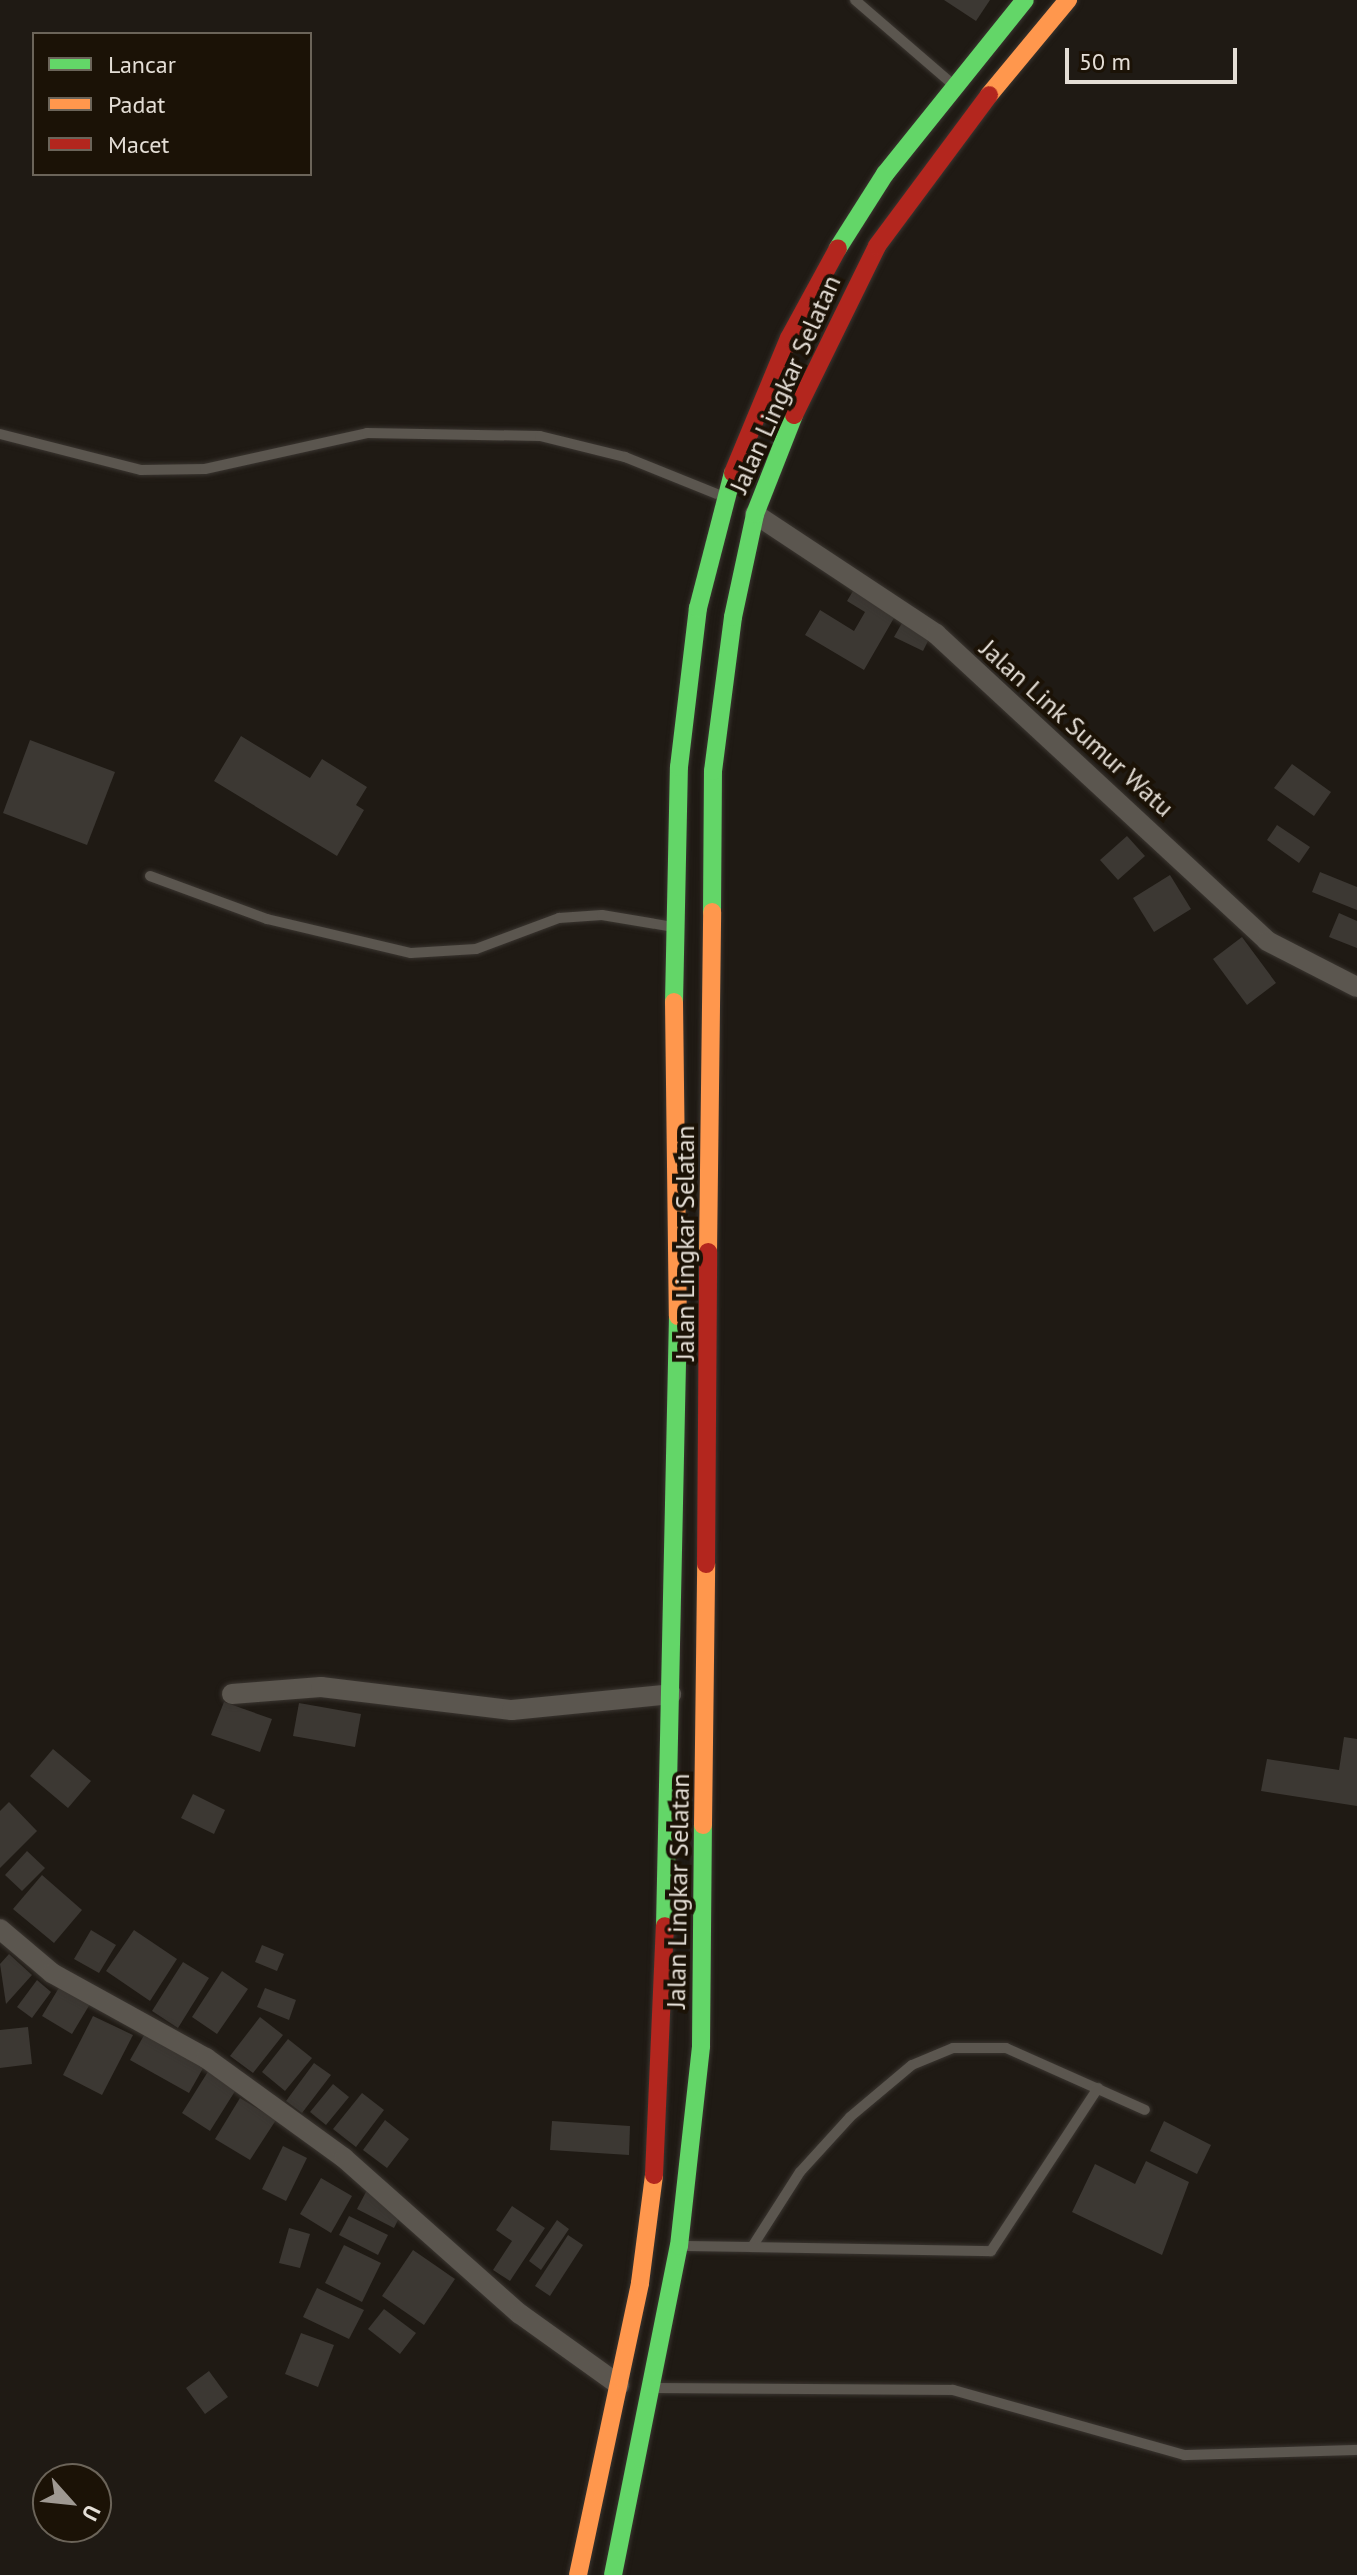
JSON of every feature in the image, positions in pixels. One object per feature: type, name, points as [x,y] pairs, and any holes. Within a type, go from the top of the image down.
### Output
[{"type":"highway","name":"Jalan Lingkar Selatan","points":[[578,2575],[619,2385],[661,2123],[679,1270],[674,928],[685,714],[698,608],[723,497],[789,338],[837,249],[954,85],[1025,0]]},
{"type":"highway","name":"Jalan Lingkar Selatan","points":[[613,2575],[653,2388],[679,2246],[701,2046],[710,958],[719,716],[755,514],[815,366],[877,246],[941,152],[1068,0]]},
{"type":"highway","points":[[685,714],[719,716]]},
{"type":"highway","points":[[583,2552],[617,2556]]},
{"type":"street","name":"Jalan Link Sumur Watu","points":[[755,514],[936,634],[1267,941],[1357,987]]},
{"type":"street","points":[[232,1694],[321,1687],[498,1710],[671,1694]]},
{"type":"street","points":[[0,1929],[52,1973],[206,2058],[344,2158],[520,2314],[619,2385]]},
{"type":"lane","points":[[855,0],[954,85]]},
{"type":"lane","points":[[0,434],[141,470],[205,469],[367,433],[540,436],[625,457],[723,497]]},
{"type":"lane","points":[[150,876],[267,919],[411,953],[476,949],[559,918],[602,915],[674,928]]},
{"type":"lane","points":[[752,2247],[819,2148],[889,2080],[931,2056],[984,2044],[1098,2088],[1145,2110]]},
{"type":"lane","points":[[679,2246],[991,2251],[1098,2088]]},
{"type":"lane","points":[[653,2388],[953,2390],[1184,2455],[1357,2450]]},
{"type":"building","points":[[944,0],[990,0],[976,21]]},
{"type":"building","points":[[856,586],[898,611],[864,670],[805,635],[820,610],[854,631],[865,612],[847,601]]},
{"type":"building","points":[[902,623],[930,637],[923,651],[894,637]]},
{"type":"building","points":[[241,736],[310,778],[322,759],[367,787],[356,805],[364,810],[337,856],[214,781]]},
{"type":"building","points":[[30,740],[115,772],[87,845],[3,813]]},
{"type":"building","points":[[1292,764],[1331,792],[1314,816],[1274,788]]},
{"type":"building","points":[[1277,825],[1310,847],[1299,863],[1267,840]]},
{"type":"building","points":[[1127,836],[1145,856],[1118,880],[1100,860]]},
{"type":"building","points":[[1320,872],[1357,887],[1357,910],[1312,892]]},
{"type":"building","points":[[1170,875],[1191,909],[1154,932],[1133,898]]},
{"type":"building","points":[[1339,913],[1357,921],[1357,948],[1329,937]]},
{"type":"building","points":[[1242,937],[1276,983],[1247,1005],[1213,959]]},
{"type":"building","points":[[224,1702],[272,1719],[260,1752],[211,1735]]},
{"type":"building","points":[[299,1703],[361,1714],[355,1747],[293,1736]]},
{"type":"building","points":[[1344,1737],[1357,1739],[1357,1806],[1261,1791],[1267,1759],[1339,1770]]},
{"type":"building","points":[[53,1749],[91,1781],[68,1808],[30,1776]]},
{"type":"building","points":[[193,1794],[225,1810],[214,1834],[181,1818]]},
{"type":"building","points":[[9,1802],[37,1831],[0,1868],[0,1811]]},
{"type":"building","points":[[27,1851],[45,1868],[22,1891],[5,1875]]},
{"type":"building","points":[[42,1875],[82,1910],[54,1943],[13,1909]]},
{"type":"building","points":[[91,1930],[116,1945],[99,1973],[74,1959]]},
{"type":"building","points":[[134,1930],[177,1959],[150,2001],[106,1971]]},
{"type":"building","points":[[262,1945],[284,1954],[277,1971],[255,1962]]},
{"type":"building","points":[[9,1954],[32,1975],[6,2004],[0,1964]]},
{"type":"building","points":[[183,1962],[209,1978],[178,2028],[152,2011]]},
{"type":"building","points":[[222,1971],[248,1989],[217,2034],[192,2017]]},
{"type":"building","points":[[37,1980],[51,1992],[32,2018],[17,2007]]},
{"type":"building","points":[[63,1981],[93,1999],[72,2034],[42,2016]]},
{"type":"building","points":[[265,1988],[296,2000],[289,2020],[257,2007]]},
{"type":"building","points":[[93,2016],[133,2035],[102,2095],[63,2075]]},
{"type":"building","points":[[260,2017],[283,2035],[253,2073],[230,2056]]},
{"type":"building","points":[[28,2027],[32,2064],[0,2068],[0,2030]]},
{"type":"building","points":[[147,2030],[206,2063],[189,2093],[130,2060]]},
{"type":"building","points":[[288,2039],[312,2058],[285,2091],[262,2072]]},
{"type":"building","points":[[314,2063],[331,2075],[302,2113],[286,2101]]},
{"type":"building","points":[[209,2070],[237,2088],[210,2131],[182,2113]]},
{"type":"building","points":[[333,2084],[349,2097],[326,2125],[310,2112]]},
{"type":"building","points":[[362,2093],[384,2110],[356,2147],[333,2129]]},
{"type":"building","points":[[240,2098],[276,2120],[250,2160],[215,2139]]},
{"type":"building","points":[[385,2120],[409,2139],[387,2168],[363,2150]]},
{"type":"building","points":[[552,2121],[630,2126],[629,2155],[550,2150]]},
{"type":"building","points":[[1164,2121],[1211,2145],[1197,2174],[1150,2151]]},
{"type":"building","points":[[283,2146],[307,2158],[286,2201],[262,2189]]},
{"type":"building","points":[[1146,2161],[1189,2182],[1162,2255],[1072,2212],[1095,2164],[1135,2184]]},
{"type":"building","points":[[321,2178],[352,2196],[331,2233],[300,2214]]},
{"type":"building","points":[[367,2190],[403,2210],[394,2228],[357,2209]]},
{"type":"building","points":[[512,2206],[545,2228],[510,2281],[493,2270],[512,2241],[496,2230]]},
{"type":"building","points":[[349,2216],[388,2235],[378,2255],[339,2235]]},
{"type":"building","points":[[557,2220],[569,2229],[541,2270],[529,2261]]},
{"type":"building","points":[[289,2228],[310,2234],[300,2268],[279,2263]]},
{"type":"building","points":[[568,2235],[583,2245],[550,2296],[535,2286]]},
{"type":"building","points":[[344,2245],[381,2263],[362,2302],[325,2283]]},
{"type":"building","points":[[413,2250],[455,2279],[424,2325],[382,2296]]},
{"type":"building","points":[[317,2288],[364,2310],[349,2339],[303,2317]]},
{"type":"building","points":[[384,2309],[416,2333],[400,2354],[368,2329]]},
{"type":"building","points":[[301,2333],[334,2345],[318,2387],[285,2374]]},
{"type":"building","points":[[209,2371],[228,2397],[205,2414],[186,2388]]},
{"type":"traffic: fast","points":[[838,248],[885,174],[1025,0]]},
{"type":"traffic: fast","points":[[712,912],[713,771],[733,617],[755,514],[794,415]]},
{"type":"traffic: fast","points":[[674,1002],[679,767],[698,608],[733,473]]},
{"type":"traffic: fast","points":[[665,1926],[678,1316]]},
{"type":"traffic: fast","points":[[613,2575],[679,2246],[701,2046],[703,1825]]},
{"type":"traffic: slow","points":[[989,95],[1068,0]]},
{"type":"traffic: slow","points":[[708,1252],[712,912]]},
{"type":"traffic: slow","points":[[674,1002],[678,1316]]},
{"type":"traffic: slow","points":[[703,1825],[706,1564]]},
{"type":"traffic: slow","points":[[578,2575],[640,2283],[654,2175]]},
{"type":"traffic: jam","points":[[794,415],[877,246],[989,95]]},
{"type":"traffic: jam","points":[[733,473],[789,338],[838,248]]},
{"type":"traffic: jam","points":[[706,1564],[708,1252]]},
{"type":"traffic: jam","points":[[654,2175],[665,1926]]}]
